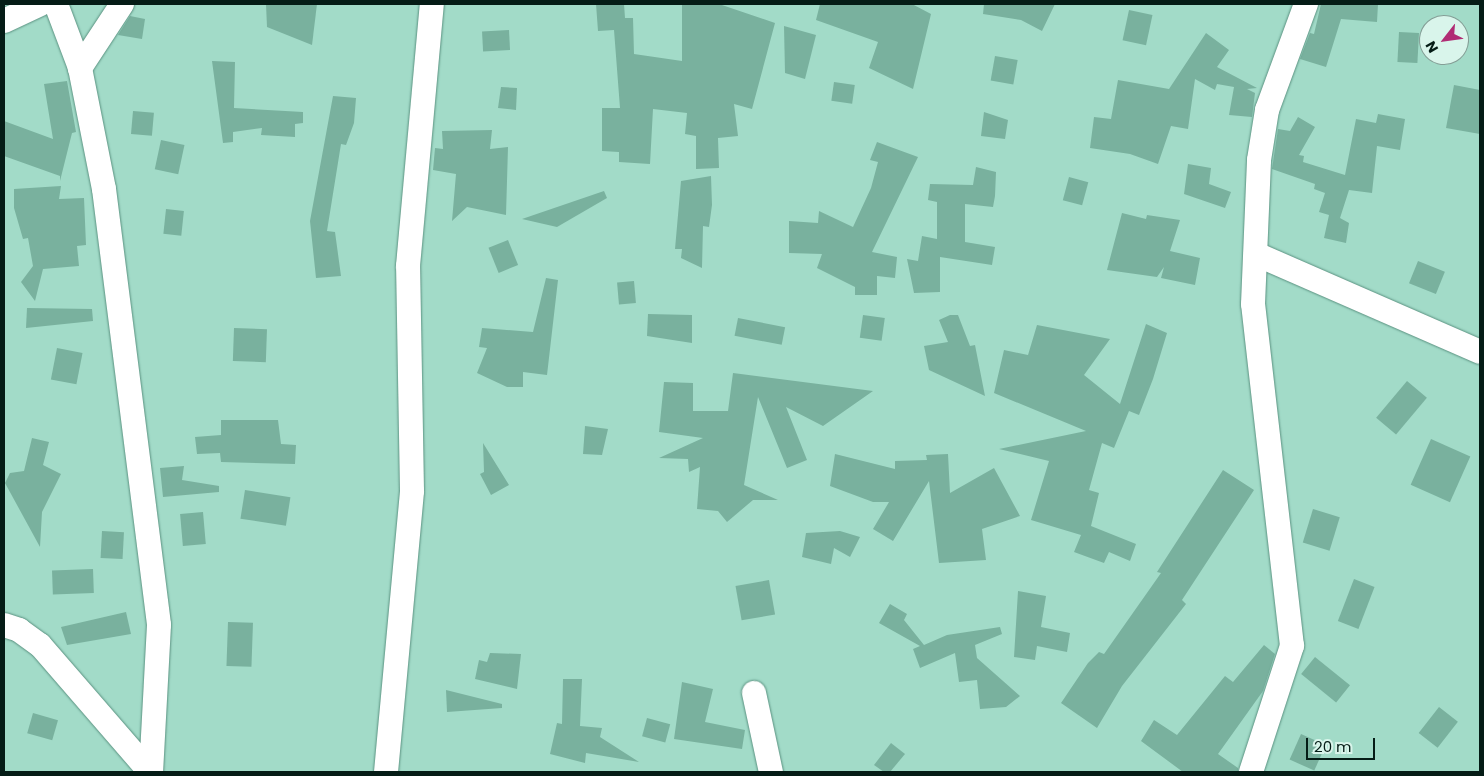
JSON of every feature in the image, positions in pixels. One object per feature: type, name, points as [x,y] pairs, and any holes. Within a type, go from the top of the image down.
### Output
[{"type":"street","points":[[4,22],[40,4]]},
{"type":"street","points":[[56,4],[80,68],[104,189],[159,625],[150,772]]},
{"type":"street","points":[[80,68],[122,4]]},
{"type":"street","points":[[386,772],[412,491],[408,266],[432,4]]},
{"type":"street","points":[[1251,772],[1292,646],[1252,304],[1256,254],[1259,160],[1267,110],[1306,4]]},
{"type":"street","points":[[1256,254],[1480,352]]},
{"type":"street","points":[[4,625],[19,630],[40,645],[150,772]]},
{"type":"street","points":[[754,693],[771,772]]},
{"type":"building","points":[[266,4],[317,4],[312,45],[267,27]]},
{"type":"building","points":[[596,4],[624,4],[625,18],[633,18],[634,54],[682,61],[682,4],[719,4],[775,23],[752,109],[734,104],[738,136],[718,138],[719,168],[696,169],[696,136],[685,134],[687,113],[653,109],[650,164],[619,162],[619,152],[602,151],[602,108],[620,108],[614,30],[598,31]]},
{"type":"building","points":[[820,4],[912,4],[931,14],[913,89],[869,68],[878,42],[816,20]]},
{"type":"building","points":[[984,4],[1055,4],[1042,31],[1021,20],[983,14]]},
{"type":"building","points":[[1321,4],[1378,4],[1377,22],[1341,19],[1326,67],[1300,59],[1310,33],[1314,34]]},
{"type":"building","points":[[1129,10],[1152,15],[1146,45],[1123,40]]},
{"type":"building","points":[[130,16],[145,19],[142,39],[118,35]]},
{"type":"building","points":[[784,26],[816,35],[805,79],[785,73]]},
{"type":"building","points":[[509,30],[510,50],[483,51],[482,31]]},
{"type":"building","points":[[1399,32],[1419,33],[1417,63],[1397,62]]},
{"type":"building","points":[[1206,33],[1229,50],[1217,67],[1257,88],[1247,89],[1255,93],[1252,117],[1229,115],[1234,87],[1217,84],[1215,90],[1195,79],[1188,129],[1171,126],[1158,164],[1130,154],[1090,148],[1094,117],[1111,119],[1118,80],[1169,89]]},
{"type":"building","points":[[995,56],[1018,60],[1013,85],[991,81]]},
{"type":"building","points":[[212,61],[235,62],[234,108],[303,112],[303,123],[295,124],[295,137],[261,135],[262,128],[233,132],[233,142],[223,143]]},
{"type":"building","points":[[67,81],[76,132],[72,133],[60,181],[60,176],[4,156],[4,121],[53,139],[44,84]]},
{"type":"building","points":[[834,82],[855,85],[852,104],[831,101]]},
{"type":"building","points":[[1454,85],[1480,90],[1480,134],[1446,128]]},
{"type":"building","points":[[501,87],[517,88],[516,110],[498,108]]},
{"type":"building","points":[[333,96],[356,98],[354,123],[346,145],[341,144],[327,231],[335,232],[341,276],[316,278],[310,221]]},
{"type":"building","points":[[133,111],[154,113],[152,136],[131,134]]},
{"type":"building","points":[[984,112],[1008,120],[1005,139],[981,136]]},
{"type":"building","points":[[1378,114],[1405,119],[1400,150],[1377,146],[1372,193],[1349,190],[1340,218],[1349,223],[1346,243],[1324,238],[1329,215],[1319,212],[1325,193],[1314,189],[1315,184],[1272,169],[1278,129],[1290,131],[1298,117],[1315,127],[1299,155],[1304,156],[1303,162],[1345,175],[1356,119],[1376,123]]},
{"type":"building","points":[[492,130],[490,149],[508,147],[506,215],[467,207],[452,221],[456,174],[433,170],[435,148],[443,149],[442,131]]},
{"type":"building","points":[[161,140],[184,145],[178,174],[155,169]]},
{"type":"building","points":[[877,142],[918,157],[872,252],[897,257],[895,278],[877,276],[877,295],[855,295],[855,287],[817,268],[822,254],[789,253],[789,221],[818,223],[819,211],[853,227],[871,188],[878,162],[870,160]]},
{"type":"building","points":[[1188,164],[1211,168],[1209,184],[1231,192],[1225,208],[1184,194]]},
{"type":"building","points":[[976,167],[996,172],[995,196],[993,207],[965,204],[965,242],[995,247],[992,265],[940,257],[940,292],[914,293],[907,259],[918,261],[922,236],[937,239],[937,202],[928,200],[930,184],[973,185]]},
{"type":"building","points":[[711,176],[712,205],[709,227],[703,226],[702,268],[681,258],[682,249],[675,249],[681,181]]},
{"type":"building","points":[[1069,177],[1088,182],[1082,205],[1063,200]]},
{"type":"building","points":[[61,186],[59,199],[84,198],[86,245],[77,246],[79,266],[43,269],[35,301],[21,282],[33,266],[28,238],[23,239],[14,208],[14,189]]},
{"type":"building","points":[[604,191],[607,198],[557,227],[522,219]]},
{"type":"building","points":[[166,209],[184,211],[181,236],[163,234]]},
{"type":"building","points":[[1122,213],[1146,219],[1147,215],[1180,220],[1170,251],[1200,258],[1195,285],[1161,278],[1164,267],[1157,277],[1107,270]]},
{"type":"building","points":[[508,240],[518,265],[499,273],[489,248]]},
{"type":"building","points":[[1418,261],[1445,272],[1436,294],[1409,283]]},
{"type":"building","points":[[546,278],[558,280],[547,375],[523,372],[523,387],[507,387],[477,373],[487,348],[479,347],[482,328],[533,332]]},
{"type":"building","points":[[634,281],[636,303],[619,304],[617,282]]},
{"type":"building","points":[[27,308],[92,309],[93,321],[26,328]]},
{"type":"building","points":[[648,314],[692,315],[692,343],[647,336]]},
{"type":"building","points":[[863,315],[885,318],[882,341],[860,338]]},
{"type":"building","points":[[950,315],[958,315],[970,346],[975,345],[985,396],[929,370],[924,346],[948,342],[939,320]]},
{"type":"building","points":[[738,318],[785,327],[782,345],[735,336]]},
{"type":"building","points":[[1146,324],[1167,333],[1153,379],[1139,415],[1129,411],[1114,448],[1102,443],[1089,490],[1099,493],[1091,526],[1136,544],[1130,561],[1109,552],[1104,563],[1074,552],[1081,535],[1031,520],[1049,461],[999,449],[1086,431],[994,393],[1004,350],[1028,355],[1037,325],[1110,339],[1084,375],[1120,404]]},
{"type":"building","points":[[234,328],[267,329],[266,362],[233,361]]},
{"type":"building","points":[[57,348],[83,353],[76,384],[51,379]]},
{"type":"building","points":[[733,373],[873,391],[823,426],[786,407],[807,460],[787,468],[758,397],[744,485],[778,500],[753,500],[727,522],[718,511],[697,509],[700,467],[689,472],[688,459],[659,458],[703,438],[659,432],[664,382],[693,383],[693,411],[728,411]]},
{"type":"building","points":[[1407,381],[1427,398],[1396,434],[1376,418]]},
{"type":"building","points":[[221,420],[278,420],[281,444],[296,445],[295,464],[221,462],[220,453],[197,454],[195,437],[221,435]]},
{"type":"building","points":[[585,426],[608,429],[602,455],[583,454]]},
{"type":"building","points":[[32,438],[49,442],[43,465],[61,474],[42,512],[40,547],[5,483],[10,473],[24,471]]},
{"type":"building","points":[[1431,439],[1470,456],[1450,502],[1411,485]]},
{"type":"building","points":[[483,443],[509,485],[491,495],[480,474],[484,472]]},
{"type":"building","points":[[835,454],[895,469],[895,461],[927,460],[926,455],[948,454],[950,493],[994,468],[1020,516],[982,529],[986,560],[939,563],[929,481],[893,541],[873,529],[889,502],[873,502],[830,486]]},
{"type":"building","points":[[184,466],[182,480],[219,486],[219,492],[163,497],[160,468]]},
{"type":"building","points":[[1223,470],[1254,490],[1182,600],[1186,604],[1122,686],[1097,728],[1061,703],[1088,663],[1099,652],[1104,654],[1161,573],[1157,572]]},
{"type":"building","points":[[245,490],[290,497],[286,526],[240,519]]},
{"type":"building","points":[[1313,509],[1340,517],[1330,551],[1303,542]]},
{"type":"building","points":[[203,512],[206,544],[183,546],[180,514]]},
{"type":"building","points":[[102,531],[124,532],[123,559],[101,558]]},
{"type":"building","points":[[840,531],[860,537],[850,557],[834,548],[831,564],[802,557],[806,533]]},
{"type":"building","points":[[93,569],[94,593],[53,594],[52,570]]},
{"type":"building","points":[[1354,579],[1375,587],[1358,629],[1338,621]]},
{"type":"building","points":[[769,580],[775,614],[742,620],[736,586]]},
{"type":"building","points":[[1018,591],[1046,596],[1041,627],[1070,633],[1067,652],[1037,646],[1035,660],[1014,657]]},
{"type":"building","points":[[890,604],[907,614],[904,620],[924,645],[947,635],[1000,627],[1002,634],[975,645],[977,658],[1020,696],[1006,707],[980,709],[977,680],[959,682],[955,653],[920,668],[913,649],[920,646],[879,623]]},
{"type":"building","points":[[126,612],[131,634],[67,645],[61,627]]},
{"type":"building","points":[[228,622],[253,623],[251,667],[226,666]]},
{"type":"building","points":[[1264,645],[1275,654],[1263,691],[1218,754],[1238,768],[1238,772],[1183,772],[1141,741],[1154,720],[1177,735],[1225,676],[1233,682]]},
{"type":"building","points":[[490,653],[521,654],[517,689],[475,679],[479,660],[487,662]]},
{"type":"building","points":[[1315,657],[1350,685],[1336,702],[1301,674]]},
{"type":"building","points":[[563,679],[582,679],[580,726],[602,728],[600,737],[639,762],[586,753],[585,763],[550,754],[557,723],[562,724]]},
{"type":"building","points":[[682,682],[713,689],[705,722],[745,730],[742,749],[674,739]]},
{"type":"building","points":[[446,690],[502,704],[502,708],[447,712]]},
{"type":"building","points":[[1439,707],[1458,722],[1438,748],[1419,733]]},
{"type":"building","points":[[33,713],[58,720],[52,740],[27,733]]},
{"type":"building","points":[[647,718],[670,724],[665,743],[642,736]]},
{"type":"building","points":[[1301,734],[1326,745],[1314,771],[1290,760]]},
{"type":"building","points":[[891,743],[905,754],[890,772],[884,772],[874,765]]}]
